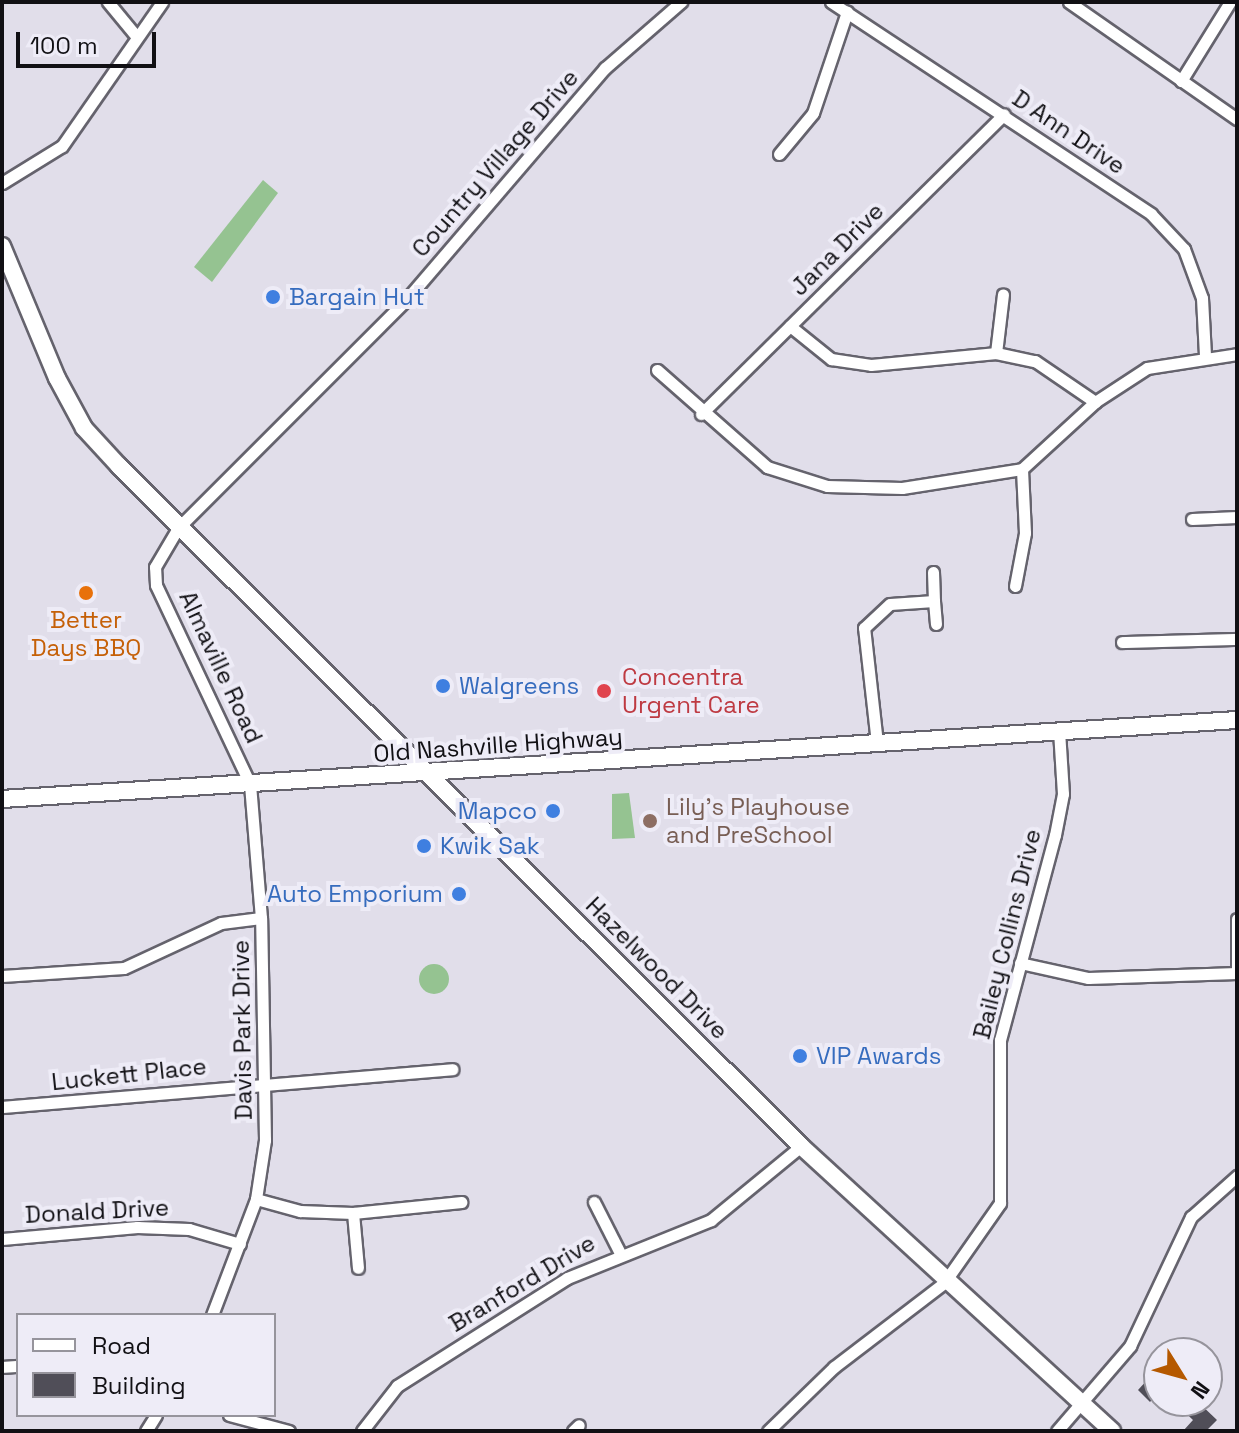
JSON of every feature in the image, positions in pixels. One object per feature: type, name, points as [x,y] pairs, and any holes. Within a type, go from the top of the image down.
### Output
[{"type":"street","points":[[108,2],[137,37]]},
{"type":"street","points":[[2,183],[62,146],[162,2]]},
{"type":"street","name":"Country Village Drive","points":[[178,528],[406,300],[605,68],[681,2]]},
{"type":"street","name":"D Ann Drive","points":[[831,2],[1151,214],[1184,249],[1202,298],[1205,355]]},
{"type":"street","points":[[1069,2],[1237,119]]},
{"type":"street","points":[[1181,81],[1230,2]]},
{"type":"street","points":[[779,154],[813,113],[847,12]]},
{"type":"street","name":"Jana Drive","points":[[701,414],[1004,114]]},
{"type":"street","points":[[2,246],[84,428],[178,528]]},
{"type":"street","points":[[996,353],[1003,294]]},
{"type":"street","points":[[790,326],[831,359],[871,365],[996,353],[1035,361],[1095,402]]},
{"type":"street","points":[[657,370],[701,414],[767,467],[827,486],[902,488],[1022,469],[1095,402],[1147,368],[1205,355],[1237,354]]},
{"type":"street","points":[[1015,586],[1025,533],[1022,469]]},
{"type":"street","points":[[1192,519],[1237,517]]},
{"type":"street","name":"Hazelwood Drive","points":[[178,528],[431,774],[801,1146],[944,1283],[1112,1431]]},
{"type":"street","name":"Almaville Road","points":[[178,528],[155,567],[156,585],[250,784]]},
{"type":"street","points":[[933,572],[936,624]]},
{"type":"street","points":[[877,743],[864,628],[890,604],[934,601]]},
{"type":"street","points":[[1122,642],[1237,639]]},
{"type":"street","name":"Old Nashville Highway","points":[[2,799],[431,774],[1237,720]]},
{"type":"street","name":"Bailey Collins Drive","points":[[768,1431],[834,1367],[944,1283],[994,1217],[1004,1188],[999,1053],[1063,794],[1059,731]]},
{"type":"street","name":"Davis Park Drive","points":[[213,1313],[256,1199],[270,1081],[250,784]]},
{"type":"street","points":[[2,976],[124,968],[221,923],[261,918]]},
{"type":"street","points":[[1020,963],[1088,978],[1237,973],[1237,919]]},
{"type":"street","name":"Luckett Place","points":[[2,1107],[270,1081],[452,1069]]},
{"type":"street","name":"Branford Drive","points":[[362,1431],[397,1386],[619,1251],[711,1220],[801,1146]]},
{"type":"street","points":[[1057,1431],[1084,1406],[1130,1346],[1175,1241],[1237,1176]]},
{"type":"street","points":[[256,1199],[300,1211],[353,1213],[461,1202]]},
{"type":"street","points":[[594,1202],[619,1251]]},
{"type":"street","points":[[353,1213],[358,1268]]},
{"type":"street","name":"Donald Drive","points":[[2,1239],[137,1227],[189,1229],[240,1244]]},
{"type":"street","points":[[235,1417],[272,1430],[289,1431]]},
{"type":"green space","points":[[263,180],[278,193],[212,282],[194,267]]},
{"type":"green space","points":[[629,793],[635,838],[612,839],[612,794]]},
{"type":"green space","points":[[434,964],[445,968],[449,979],[445,990],[434,994],[423,990],[419,979],[423,968]]},
{"type":"building","points":[[1190,1417],[1214,1417],[1217,1420],[1206,1431],[1183,1431],[1193,1420]]},
{"type":"place","name":"Bargain Hut","points":[[273,297]]},
{"type":"place","name":"Better Days BBQ","points":[[86,593]]},
{"type":"place","name":"Walgreens","points":[[443,686]]},
{"type":"place","name":"Concentra Urgent Care","points":[[604,691]]},
{"type":"place","name":"Mapco","points":[[553,811]]},
{"type":"place","name":"Lily's Playhouse and PreSchool","points":[[650,821]]},
{"type":"place","name":"Kwik Sak","points":[[424,846]]},
{"type":"place","name":"Auto Emporium","points":[[459,894]]},
{"type":"place","name":"VIP Awards","points":[[800,1056]]}]
